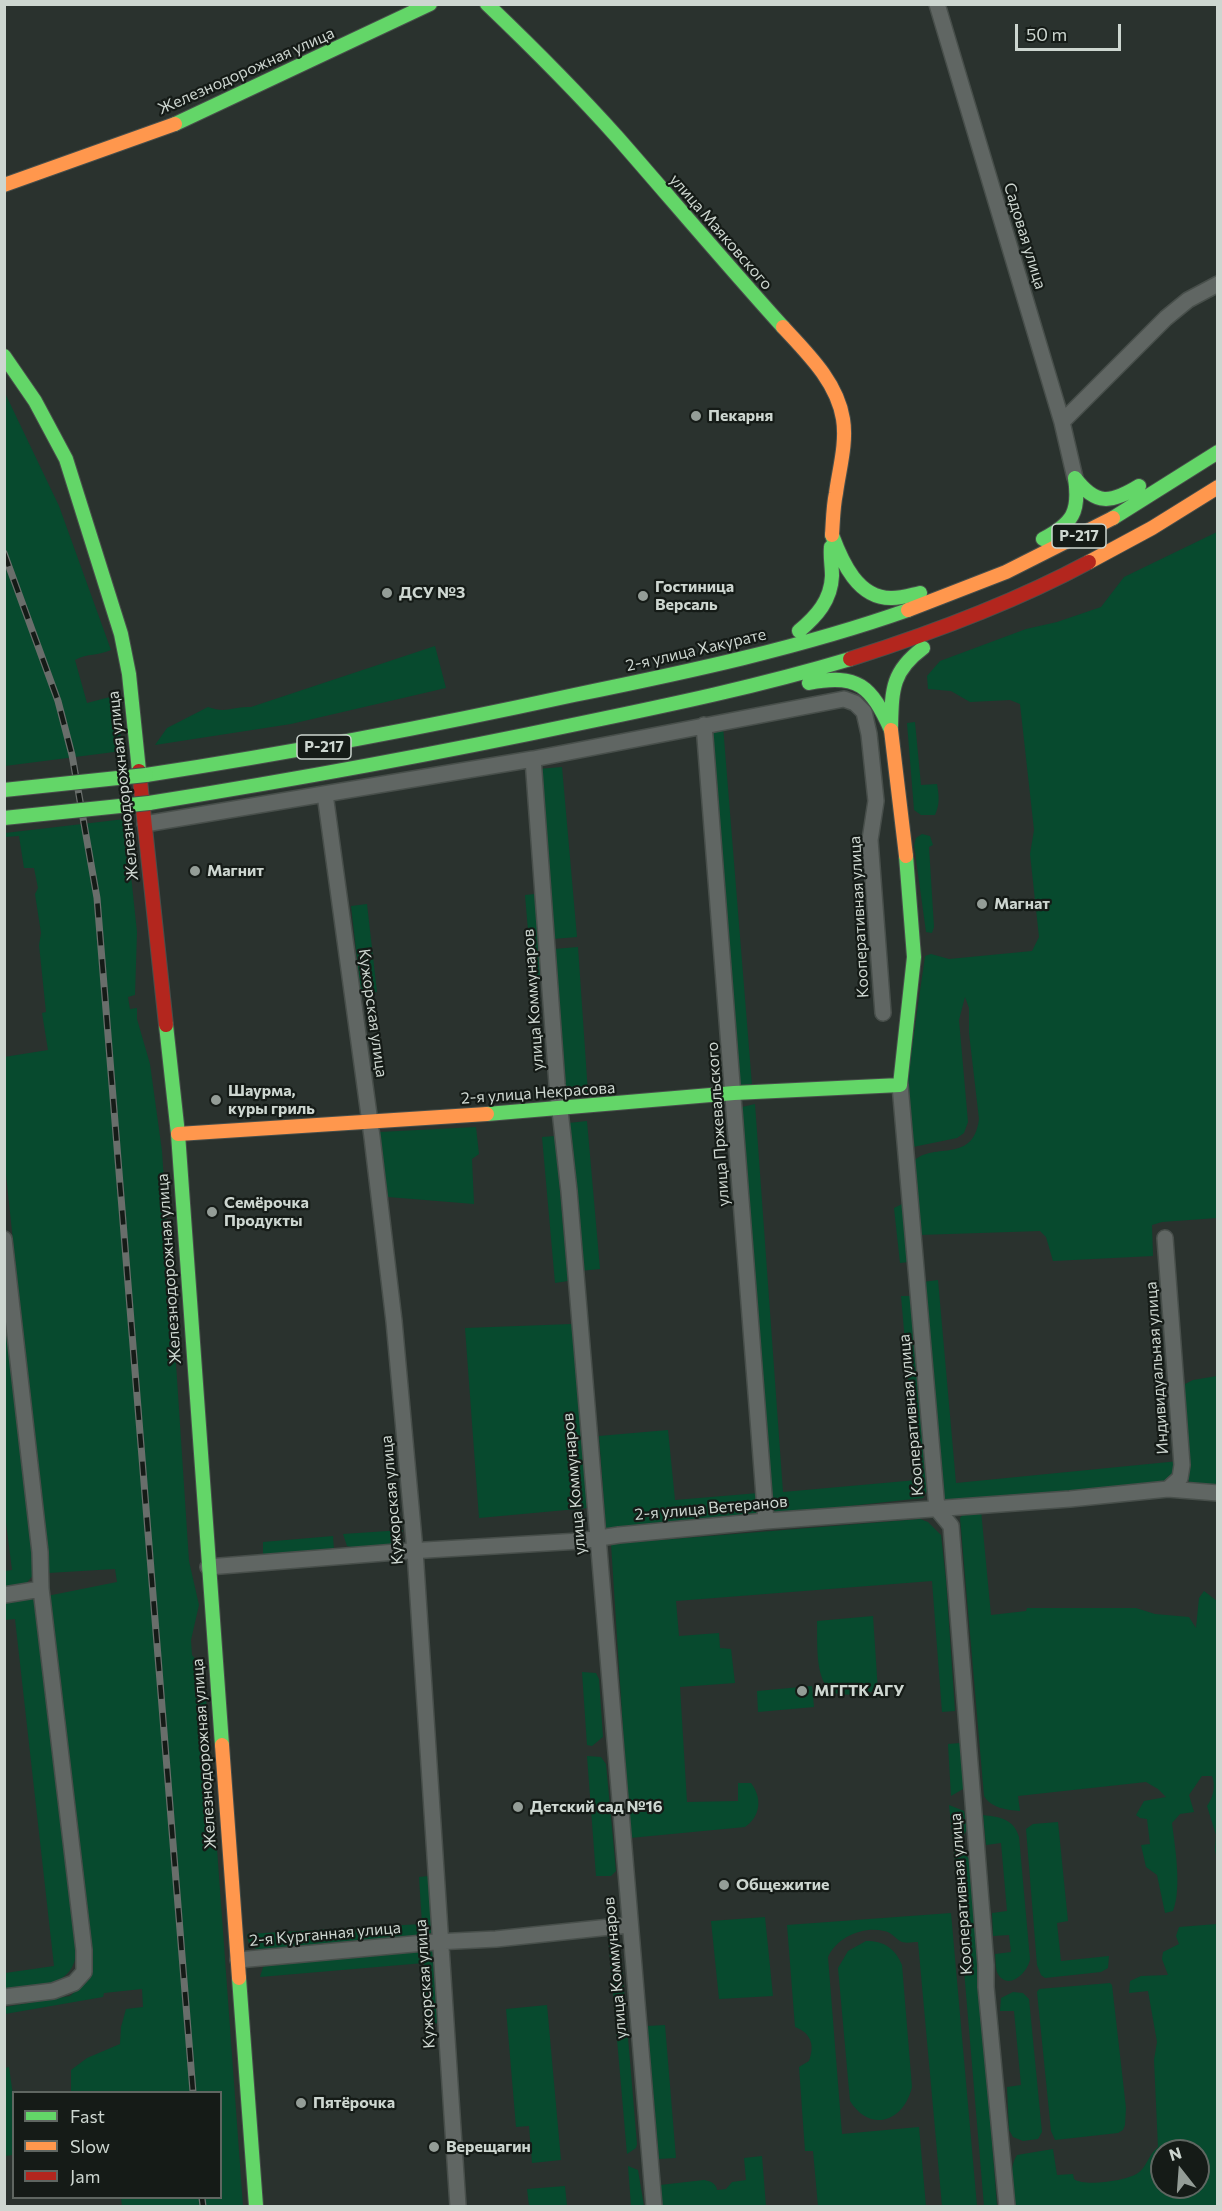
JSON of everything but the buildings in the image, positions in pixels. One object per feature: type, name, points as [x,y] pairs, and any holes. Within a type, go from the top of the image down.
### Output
[{"type":"main road","name":"Железнодорожная улица","points":[[5,185],[186,120],[430,4]]},
{"type":"main road","name":"улица Маяковского","points":[[487,4],[553,68],[617,138],[725,263],[814,360],[830,383],[843,419],[843,449],[832,520],[831,590],[818,616],[799,631]]},
{"type":"main road","name":"Железнодорожная улица","points":[[4,356],[35,401],[66,459],[122,634],[129,674],[178,1134],[256,2206]]},
{"type":"main road","points":[[690,670],[747,645],[926,595],[1060,531],[1119,498],[1218,436]]},
{"type":"main road","name":"2-я улица Хакурате","points":[[4,790],[146,775],[319,748],[637,683],[804,642],[1072,540],[1181,477],[1218,452]]},
{"type":"main road","points":[[1075,478],[1089,496],[1103,500],[1119,498]]},
{"type":"main road","points":[[1060,531],[1070,523],[1075,514],[1078,501],[1075,478]]},
{"type":"main road","name":"Р-217","points":[[4,818],[149,803],[290,781],[511,738],[696,698],[943,635],[1174,517],[1218,487]]},
{"type":"main road","points":[[1124,559],[1184,522],[1218,494]]},
{"type":"main road","points":[[832,535],[839,556],[848,572],[867,590],[886,598],[926,595]]},
{"type":"main road","points":[[999,620],[1105,569]]},
{"type":"main road","points":[[891,730],[892,693],[898,672],[908,658],[943,635],[962,635]]},
{"type":"main road","points":[[812,682],[923,648]]},
{"type":"main road","points":[[696,698],[841,679],[866,689],[881,707],[891,730]]},
{"type":"main road","name":"Кооперативная улица","points":[[891,730],[909,879],[914,957],[900,1085]]},
{"type":"main road","name":"2-я улица Некрасова","points":[[178,1134],[560,1109],[734,1093],[900,1085]]},
{"type":"street","name":"Садовая улица","points":[[937,4],[1062,422],[1075,478]]},
{"type":"street","points":[[1062,422],[1166,318],[1188,300],[1218,284]]},
{"type":"street","name":"Кооперативная улица","points":[[705,725],[844,699],[855,703],[864,712],[876,801],[870,840],[883,1013]]},
{"type":"street","points":[[145,824],[533,759],[705,725]]},
{"type":"street","name":"улица Пржевальского","points":[[705,725],[766,1521]]},
{"type":"street","name":"улица Коммунаров","points":[[533,759],[560,1109],[654,2206]]},
{"type":"street","name":"Кужорская улица","points":[[325,794],[394,1321],[416,1551],[458,2206]]},
{"type":"street","name":"Кооперативная улица","points":[[900,1085],[937,1509],[951,1526],[986,1987],[1007,2206]]},
{"type":"street","name":"Индивидуальная улица","points":[[1165,1238],[1182,1465],[1180,1478],[1168,1490]]},
{"type":"street","points":[[4,1239],[40,1552],[41,1589],[84,1950],[84,1972],[74,1983],[53,1991],[4,1997]]},
{"type":"street","name":"2-я улица Ветеранов","points":[[208,1567],[597,1539],[766,1521],[1168,1490],[1218,1493]]},
{"type":"street","points":[[4,1595],[41,1589]]},
{"type":"street","name":"2-я Курганная улица","points":[[238,1960],[496,1939],[630,1925]]},
{"type":"green space","points":[[4,391],[59,506],[111,650],[75,660],[87,703],[110,697],[118,703],[122,751],[5,766]]},
{"type":"green space","points":[[1217,532],[1217,1218],[1162,1222],[1152,1225],[1153,1256],[1053,1261],[1046,1237],[1040,1231],[919,1235],[912,1163],[920,1156],[960,1148],[969,1142],[975,1133],[979,1119],[969,1033],[969,1008],[965,997],[959,1020],[968,1122],[964,1133],[957,1138],[913,1147],[906,1089],[925,956],[931,954],[949,959],[1032,951],[1039,937],[1030,854],[1034,830],[1020,704],[1010,700],[970,702],[951,691],[928,689],[927,676],[940,661],[1026,629],[1057,622],[1101,607],[1124,577]]},
{"type":"green space","points":[[435,646],[446,688],[291,724],[155,745],[167,728],[208,707],[225,710],[251,707]]},
{"type":"green space","points":[[915,722],[921,785],[937,784],[939,800],[935,815],[921,815],[914,810],[907,723]]},
{"type":"green space","points":[[723,726],[752,1085],[739,1086],[711,728]]},
{"type":"green space","points":[[562,767],[577,937],[553,939],[538,769]]},
{"type":"green space","points":[[125,819],[137,932],[135,995],[128,997],[130,1009],[137,1008],[137,1019],[150,1064],[162,1151],[189,1561],[199,1605],[191,1640],[192,1655],[199,1663],[205,1684],[243,2206],[122,2206],[121,2199],[222,2199],[222,2091],[71,2091],[71,2070],[87,2058],[120,2044],[121,2027],[126,2009],[143,2007],[142,1989],[104,1993],[103,1997],[5,2014],[5,2007],[70,1996],[89,1979],[90,1960],[47,1596],[117,1582],[115,1569],[48,1573],[5,1165],[4,1057],[48,1050],[42,1013],[46,1012],[39,945],[41,933],[35,894],[38,888],[34,868],[24,868],[19,836],[5,837],[5,833]]},
{"type":"green space","points":[[922,834],[930,836],[933,845],[929,847],[934,927],[932,933],[926,932],[914,845],[916,838]]},
{"type":"green space","points":[[535,894],[541,977],[532,977],[525,895]]},
{"type":"green space","points":[[367,904],[377,992],[361,994],[351,906]]},
{"type":"green space","points":[[578,947],[588,1093],[564,1094],[554,949]]},
{"type":"green space","points":[[755,1104],[783,1492],[917,1480],[901,1296],[913,1296],[929,1488],[923,1498],[785,1513],[770,1511],[738,1108]]},
{"type":"green space","points":[[587,1121],[600,1269],[580,1271],[568,1123]]},
{"type":"green space","points":[[476,1127],[479,1154],[472,1159],[474,1204],[388,1197],[379,1132]]},
{"type":"green space","points":[[555,1136],[568,1281],[555,1283],[542,1137]]},
{"type":"green space","points":[[904,1203],[909,1262],[900,1263],[894,1208]]},
{"type":"green space","points":[[938,1280],[956,1483],[1179,1461],[1175,1475],[1166,1483],[941,1505],[922,1282]]},
{"type":"green space","points":[[4,1291],[35,1573],[24,1586],[5,1591],[5,1571],[12,1570],[4,1507]]},
{"type":"green space","points":[[572,1324],[588,1508],[479,1518],[465,1328]]},
{"type":"green space","points":[[1217,1376],[1217,1486],[1190,1485],[1187,1475],[1183,1385],[1193,1380]]},
{"type":"green space","points":[[668,1430],[675,1500],[759,1493],[757,1514],[606,1530],[599,1436]]},
{"type":"green space","points":[[981,1510],[991,1615],[1026,1611],[1027,1608],[1136,1608],[1155,1614],[1189,1617],[1196,1628],[1199,1598],[1204,1591],[1217,1601],[1217,1861],[1216,1835],[1207,1806],[1214,1784],[1212,1776],[1202,1776],[1189,1795],[1194,1812],[1180,1814],[1172,1823],[1177,1879],[1176,1902],[1173,1911],[1165,1913],[1157,1875],[1146,1867],[1141,1845],[1150,1844],[1147,1819],[1136,1815],[1144,1801],[1166,1797],[1158,1789],[1146,1782],[1018,1796],[1020,1811],[995,1806],[984,1796],[960,1518],[963,1514]]},
{"type":"green space","points":[[920,1519],[928,1522],[941,1535],[955,1711],[942,1712],[932,1581],[676,1601],[679,1636],[719,1633],[720,1648],[731,1649],[735,1683],[680,1687],[687,1802],[738,1801],[738,1783],[751,1783],[757,1795],[757,1813],[745,1827],[630,1838],[611,1544]]},
{"type":"green space","points":[[403,1530],[397,1543],[355,1548],[347,1546],[343,1534]]},
{"type":"green space","points":[[333,1536],[334,1550],[263,1555],[263,1542]]},
{"type":"green space","points":[[31,1598],[34,1600],[76,1953],[73,1965],[59,1979],[49,1984],[5,1990],[5,1973],[54,1966],[15,1619],[5,1620],[4,1600]]},
{"type":"green space","points":[[873,1616],[878,1691],[839,1694],[831,1690],[821,1674],[817,1621]]},
{"type":"green space","points":[[582,1672],[596,1673],[599,1679],[603,1737],[592,1746],[587,1745]]},
{"type":"green space","points":[[812,1686],[814,1707],[758,1712],[757,1691]]},
{"type":"green space","points":[[960,1743],[963,1789],[951,1796],[948,1744]]},
{"type":"green space","points":[[587,1756],[601,1757],[606,1764],[616,1871],[611,1876],[596,1876]]},
{"type":"green space","points":[[949,1805],[964,1811],[967,1826],[963,1836],[953,1841]]},
{"type":"green space","points":[[983,1815],[1006,1820],[1014,1826],[1019,1837],[1030,1959],[1022,1974],[1007,1981],[1002,1979],[996,1970],[995,1954],[1011,1952],[1009,1935],[993,1936],[992,1913],[1007,1911],[1001,1843],[986,1845]]},
{"type":"green space","points":[[1058,1822],[1068,1921],[1057,1923],[1061,1961],[1109,1956],[1108,1968],[1101,1972],[1045,1978],[1041,1975],[1037,1965],[1026,1829],[1033,1824]]},
{"type":"green space","points":[[954,1852],[964,1853],[970,1860],[997,2206],[984,2206]]},
{"type":"green space","points":[[429,1876],[432,1930],[425,1936],[320,1947],[256,1949],[248,1941],[247,1934],[422,1924],[419,1877]]},
{"type":"green space","points":[[951,1913],[977,2206],[942,2206],[918,1942],[906,1943],[884,1931],[868,1930],[844,1939],[828,1957],[842,2134],[919,2127],[926,2206],[818,2206],[813,2151],[805,2151],[799,2067],[809,2061],[812,2050],[808,2036],[795,2027],[787,1925]]},
{"type":"green space","points":[[765,1917],[773,1996],[719,1999],[711,1921]]},
{"type":"green space","points":[[1217,1924],[1217,2206],[1015,2206],[1012,2173],[1017,2155],[1053,2149],[1057,2175],[1073,2174],[1074,2179],[1087,2183],[1105,2182],[1138,2173],[1150,2158],[1150,2199],[1210,2199],[1210,2139],[1158,2139],[1154,2060],[1157,2042],[1148,1991],[1129,1993],[1130,1981],[1141,1976],[1168,1975],[1162,1959],[1163,1952],[1179,1944],[1176,1936],[1179,1927]]},
{"type":"green space","points":[[608,1936],[618,1939],[621,1955],[637,2144],[636,2148],[627,2154]]},
{"type":"green space","points":[[866,1941],[878,1942],[888,1947],[896,1954],[902,1965],[912,2087],[902,2108],[886,2119],[877,2120],[867,2118],[850,2101],[838,1968],[848,1951]]},
{"type":"green space","points":[[432,1951],[435,1955],[438,2023],[428,2025],[424,1963],[260,1977],[263,1967],[268,1965]]},
{"type":"green space","points":[[1110,1983],[1126,2108],[1125,2125],[1118,2133],[1055,2140],[1051,2131],[1037,1992],[1039,1989]]},
{"type":"green space","points":[[1013,1992],[1023,1993],[1029,1999],[1042,2132],[1038,2139],[1023,2141],[1013,2137],[1009,2130],[1007,2087],[1021,2085],[1014,2011],[1000,2011],[1001,1998]]},
{"type":"green space","points":[[547,2005],[561,2160],[532,2163],[529,2126],[516,2127],[506,2009]]},
{"type":"green space","points":[[665,2025],[676,2158],[659,2159],[647,2026]]},
{"type":"green space","points":[[9,2067],[12,2091],[12,2155],[5,2156],[5,2068]]},
{"type":"green space","points":[[762,2156],[766,2206],[662,2206],[660,2185],[704,2180],[712,2183],[717,2190],[726,2189],[732,2182],[746,2180],[744,2158]]},
{"type":"green space","points":[[628,2166],[638,2170],[644,2206],[631,2206]]},
{"type":"green space","points":[[565,2186],[567,2206],[529,2206],[527,2189]]},
{"type":"railway","points":[[4,553],[58,701],[72,755],[97,898],[193,2091]]},
{"type":"railway","points":[[202,2199],[203,2206]]},
{"type":"traffic: fast","points":[[175,124],[430,4]]},
{"type":"traffic: fast","points":[[487,4],[618,138],[783,327]]},
{"type":"traffic: fast","points":[[4,356],[35,401],[66,459],[121,634],[129,674],[139,771]]},
{"type":"traffic: fast","points":[[1113,518],[1218,452]]},
{"type":"traffic: fast","points":[[1043,539],[1061,528],[1072,515],[1076,500],[1075,478],[1090,493],[1104,499],[1120,496],[1139,486]]},
{"type":"traffic: fast","points":[[832,535],[846,567],[861,586],[870,592],[880,597],[892,598],[920,593]]},
{"type":"traffic: fast","points":[[799,631],[817,613],[829,593],[832,576],[831,547]]},
{"type":"traffic: fast","points":[[146,775],[361,738],[659,677],[785,648],[908,610]]},
{"type":"traffic: fast","points":[[891,726],[893,691],[896,682],[905,665],[923,648]]},
{"type":"traffic: fast","points":[[149,803],[363,766],[646,710],[714,695],[850,659]]},
{"type":"traffic: fast","points":[[809,683],[840,680],[861,686],[877,703],[891,730]]},
{"type":"traffic: fast","points":[[4,790],[146,775]]},
{"type":"traffic: fast","points":[[4,818],[149,803]]},
{"type":"traffic: fast","points":[[487,1114],[734,1093],[900,1085],[914,957],[906,856]]},
{"type":"traffic: fast","points":[[166,1025],[178,1134],[222,1745]]},
{"type":"traffic: fast","points":[[239,1978],[256,2206]]},
{"type":"traffic: slow","points":[[4,185],[175,124]]},
{"type":"traffic: slow","points":[[783,327],[820,369],[840,406],[844,428],[843,447],[834,504],[832,535]]},
{"type":"traffic: slow","points":[[1089,562],[1152,528],[1218,487]]},
{"type":"traffic: slow","points":[[908,610],[1006,572],[1113,518]]},
{"type":"traffic: slow","points":[[891,730],[906,856]]},
{"type":"traffic: slow","points":[[178,1134],[487,1114]]},
{"type":"traffic: slow","points":[[222,1745],[239,1978]]},
{"type":"traffic: jam","points":[[850,659],[972,616],[1031,591],[1089,562]]},
{"type":"traffic: jam","points":[[139,771],[166,1025]]},
{"type":"place","name":"Пекарня","points":[[696,416]]},
{"type":"place","name":"ДСУ №3","points":[[387,593]]},
{"type":"place","name":"Гостиница Версаль","points":[[643,596]]},
{"type":"place","name":"Магнит","points":[[195,871]]},
{"type":"place","name":"Магнат","points":[[982,904]]},
{"type":"place","name":"Шаурма, куры гриль","points":[[216,1100]]},
{"type":"place","name":"Семёрочка Продукты","points":[[212,1212]]},
{"type":"place","name":"МГГТК АГУ","points":[[802,1691]]},
{"type":"place","name":"Детский сад №16","points":[[518,1807]]},
{"type":"place","name":"Общежитие","points":[[724,1885]]},
{"type":"place","name":"Пятёрочка","points":[[301,2103]]},
{"type":"place","name":"Верещагин","points":[[434,2147]]}]
